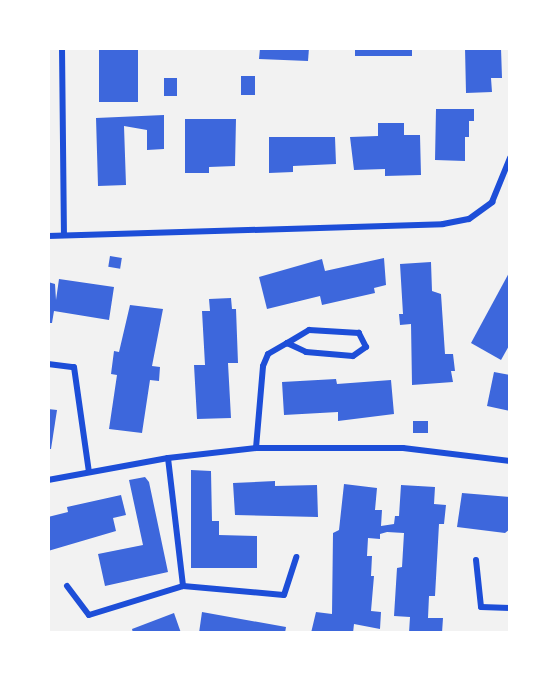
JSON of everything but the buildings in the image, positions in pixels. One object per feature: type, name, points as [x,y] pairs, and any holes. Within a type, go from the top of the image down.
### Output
[{"type":"street","points":[[62,48],[63,235]]},
{"type":"street","points":[[48,236],[452,222],[469,219],[492,202],[510,158]]},
{"type":"street","points":[[256,448],[263,366],[268,354],[309,330],[359,333],[366,347],[353,356],[306,352],[287,343]]},
{"type":"street","points":[[48,364],[74,367],[89,472]]},
{"type":"street","points":[[48,480],[168,458],[256,448],[403,448],[510,461]]},
{"type":"street","points":[[168,458],[183,586]]},
{"type":"street","points":[[67,586],[89,615],[183,586],[284,595],[296,557]]},
{"type":"street","points":[[476,560],[481,607],[510,608]]}]
